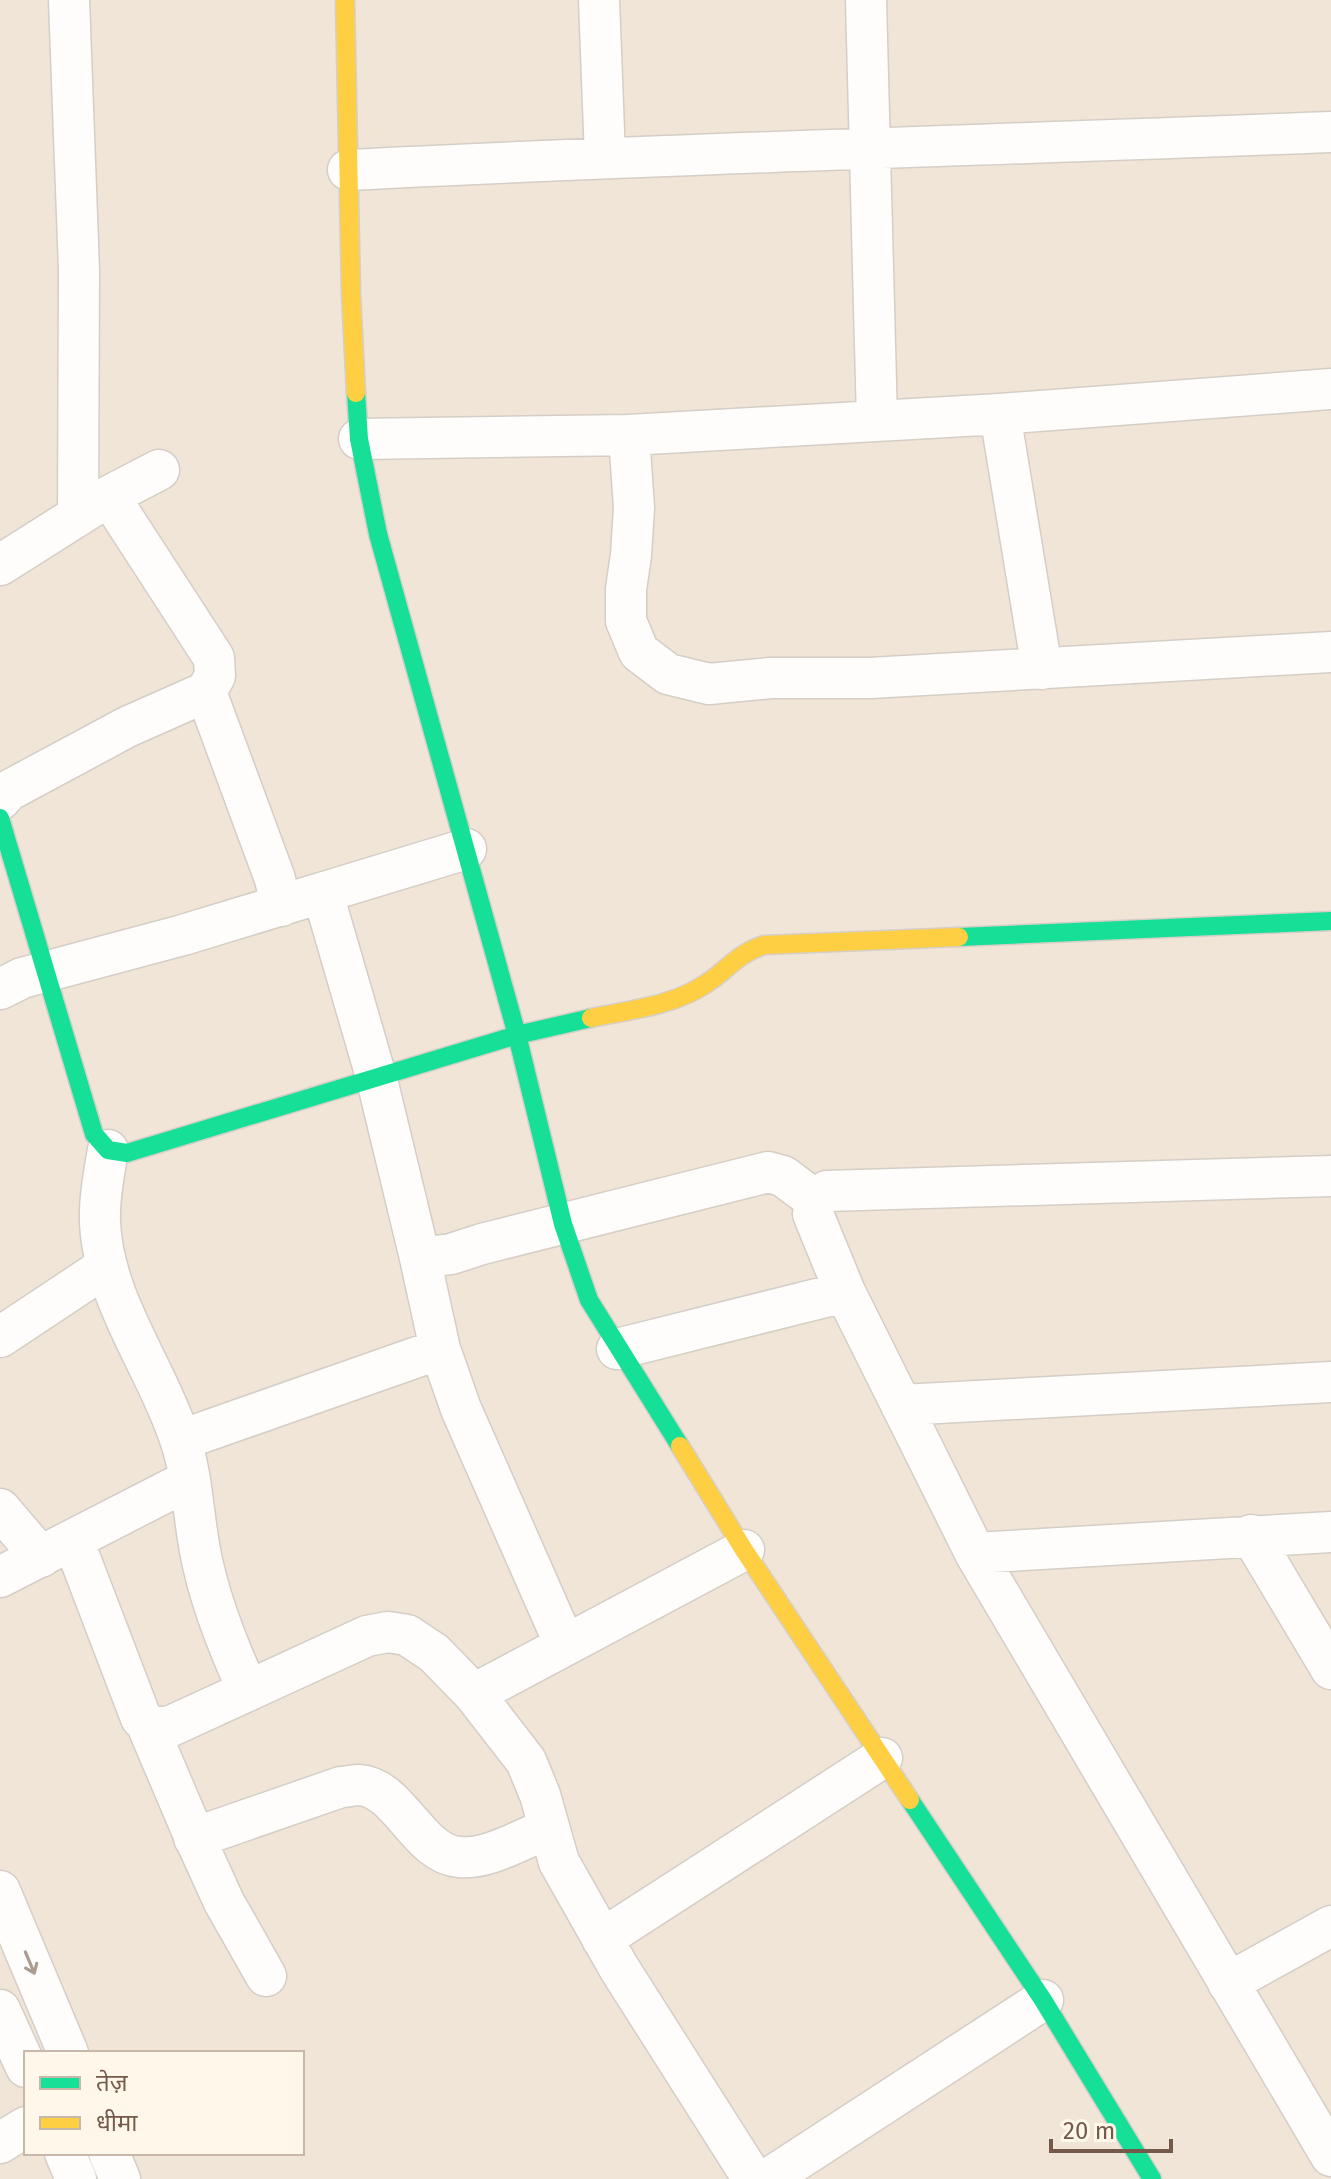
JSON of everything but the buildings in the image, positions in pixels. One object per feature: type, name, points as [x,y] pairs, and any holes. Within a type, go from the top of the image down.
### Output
[{"type":"street","points":[[0,800],[8,791],[127,727],[206,692],[215,676],[214,658],[94,506],[79,270],[69,0]]},
{"type":"street","points":[[345,0],[351,294],[359,439],[378,534],[517,1035],[563,1224],[589,1300],[744,1550],[1043,2000],[1152,2179]]},
{"type":"street","points":[[599,0],[605,157]]},
{"type":"street","points":[[866,0],[877,421]]},
{"type":"street","points":[[348,170],[605,157],[872,151],[1331,132]]},
{"type":"street","points":[[359,439],[629,435],[1000,414],[1331,389]]},
{"type":"street","points":[[1000,414],[1042,669]]},
{"type":"street","points":[[629,435],[634,508],[626,621],[639,652],[668,674],[709,684],[770,678],[870,678],[1331,652]]},
{"type":"street","points":[[0,565],[94,506],[159,470]]},
{"type":"street","points":[[206,692],[275,879],[281,906]]},
{"type":"street","points":[[0,818],[94,1134],[108,1150],[127,1153],[377,1080],[517,1035],[674,1000],[706,984],[743,952],[764,945],[1331,921]]},
{"type":"street","points":[[0,989],[22,978],[323,894],[466,849]]},
{"type":"street","points":[[323,894],[377,1080],[440,1349],[461,1409],[565,1645]]},
{"type":"street","points":[[108,1150],[100,1223],[107,1266],[124,1314],[181,1440],[202,1562],[216,1615],[248,1691]]},
{"type":"street","points":[[420,1258],[451,1254],[768,1172],[783,1176],[815,1200]]},
{"type":"street","points":[[1331,1176],[827,1191],[815,1200],[813,1214],[845,1292],[975,1553],[1331,2156]]},
{"type":"street","points":[[0,1337],[107,1266]]},
{"type":"street","points":[[617,1349],[845,1292]]},
{"type":"street","points":[[181,1440],[440,1349]]},
{"type":"street","points":[[901,1405],[1331,1382]]},
{"type":"street","points":[[0,1577],[189,1480]]},
{"type":"street","points":[[0,1509],[57,1549],[106,1630],[194,1838],[224,1902],[266,1976]]},
{"type":"street","points":[[975,1553],[1331,1532]]},
{"type":"street","points":[[1251,1535],[1331,1669]]},
{"type":"street","points":[[474,1694],[744,1550]]},
{"type":"street","points":[[147,1725],[158,1728],[171,1726],[367,1636],[388,1632],[407,1635],[434,1653],[474,1694],[526,1761],[540,1795],[559,1862],[602,1939],[753,2179]]},
{"type":"street","points":[[602,1939],[882,1758]]},
{"type":"street","points":[[194,1838],[341,1787],[362,1785],[382,1794],[436,1849],[456,1858],[480,1856],[548,1829]]},
{"type":"street","points":[[0,1891],[67,2051]]},
{"type":"street","points":[[1228,1983],[1331,1926]]},
{"type":"street","points":[[768,2179],[1043,2000]]},
{"type":"street","points":[[0,2010],[24,2063]]},
{"type":"street","points":[[0,2143],[24,2128]]},
{"type":"street","points":[[66,2155],[76,2179]]},
{"type":"street","points":[[110,2155],[120,2179]]},
{"type":"street","points":[[1318,2179],[1331,2170]]},
{"type":"shaded area","points":[[0,0],[1331,0],[1331,2179],[0,2179]]},
{"type":"traffic: fast","points":[[356,393],[359,439],[378,534],[517,1035],[563,1224],[589,1300],[680,1446]]},
{"type":"traffic: fast","points":[[0,818],[94,1134],[108,1150],[127,1153],[517,1035],[591,1018]]},
{"type":"traffic: fast","points":[[959,937],[1331,921]]},
{"type":"traffic: fast","points":[[910,1800],[1043,2000],[1152,2179]]},
{"type":"traffic: slow","points":[[345,0],[356,393]]},
{"type":"traffic: slow","points":[[591,1018],[680,997],[707,983],[739,957],[764,945],[959,937]]},
{"type":"traffic: slow","points":[[680,1446],[744,1550],[910,1800]]}]
